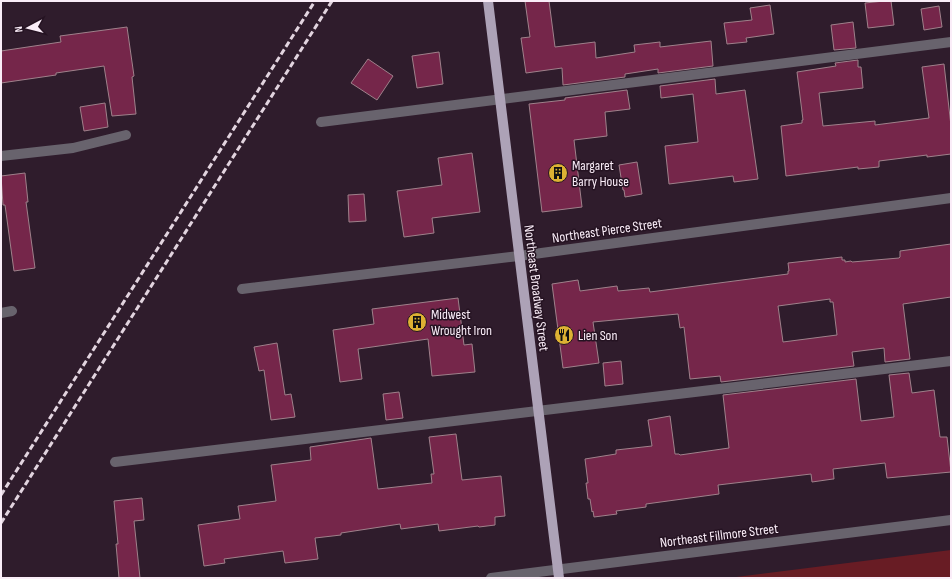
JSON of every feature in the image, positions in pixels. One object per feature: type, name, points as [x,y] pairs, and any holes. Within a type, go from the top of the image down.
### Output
[{"type":"main road","name":"Northeast Broadway Street","points":[[488,1],[558,574]]},
{"type":"street","points":[[321,122],[951,42]]},
{"type":"street","points":[[1,156],[73,148],[126,135]]},
{"type":"street","name":"Northeast Pierce Street","points":[[242,289],[519,256],[951,198]]},
{"type":"street","points":[[1,313],[12,311]]},
{"type":"street","points":[[115,462],[951,361]]},
{"type":"street","name":"Northeast Fillmore Street","points":[[491,578],[558,574],[951,520]]},
{"type":"shaded area","points":[[951,550],[951,578],[728,578]]},
{"type":"building","points":[[525,1],[549,1],[555,47],[595,42],[596,58],[635,52],[634,45],[660,42],[660,47],[711,41],[713,66],[658,73],[658,69],[625,74],[625,77],[563,85],[562,68],[526,73],[521,38],[530,37]]},
{"type":"building","points":[[891,1],[894,25],[868,28],[865,3]]},
{"type":"building","points":[[770,5],[774,34],[746,38],[747,42],[727,44],[724,23],[752,20],[750,8]]},
{"type":"building","points":[[939,6],[942,27],[924,30],[921,9]]},
{"type":"building","points":[[853,22],[856,48],[834,50],[831,25]]},
{"type":"building","points":[[127,27],[134,76],[132,77],[136,114],[112,116],[104,66],[1,83],[1,51],[61,42],[60,36]]},
{"type":"building","points":[[439,52],[443,84],[417,88],[412,56]]},
{"type":"building","points":[[368,59],[393,76],[377,100],[351,83]]},
{"type":"building","points":[[858,60],[858,67],[861,67],[863,88],[819,93],[823,126],[875,121],[875,125],[929,118],[922,67],[944,64],[951,126],[951,154],[927,157],[927,155],[879,161],[879,167],[858,169],[858,167],[786,176],[781,126],[802,123],[803,120],[797,72],[836,66],[835,63]]},
{"type":"building","points":[[715,79],[716,94],[745,90],[758,179],[734,182],[733,176],[669,184],[665,146],[698,142],[693,94],[661,98],[660,86]]},
{"type":"building","name":"Margaret Barry House","points":[[627,90],[630,109],[605,112],[607,136],[574,140],[582,207],[542,212],[529,104]]},
{"type":"building","points":[[105,103],[108,127],[84,131],[80,107]]},
{"type":"building","points":[[472,153],[480,212],[432,218],[434,233],[404,237],[397,191],[442,185],[438,158]]},
{"type":"building","points":[[637,162],[642,194],[625,197],[619,165]]},
{"type":"building","points":[[25,173],[28,202],[26,202],[35,268],[14,271],[5,205],[3,205],[1,176]]},
{"type":"building","points":[[364,194],[366,221],[349,222],[348,195]]},
{"type":"building","points":[[951,244],[951,297],[903,304],[910,359],[885,362],[884,348],[852,352],[854,366],[721,382],[720,376],[690,379],[684,327],[680,328],[678,314],[593,322],[599,363],[563,368],[552,284],[578,280],[580,291],[617,286],[618,291],[649,288],[650,292],[788,274],[788,263],[842,257],[842,260],[845,260],[845,262],[899,258],[900,251]],"holes":[[[830,299],[830,302],[833,302],[837,335],[783,342],[778,306]]]},
{"type":"building","points":[[458,298],[464,345],[472,344],[475,372],[432,376],[428,339],[358,349],[362,379],[340,382],[333,330],[374,324],[372,309]]},
{"type":"building","points":[[277,343],[285,395],[291,394],[295,417],[271,420],[264,370],[259,371],[254,347]]},
{"type":"building","points":[[621,361],[623,384],[605,386],[603,363]]},
{"type":"building","points":[[909,373],[912,393],[934,390],[940,437],[947,437],[951,472],[887,478],[885,463],[833,469],[834,479],[812,482],[811,474],[718,485],[719,494],[646,504],[646,507],[616,511],[617,514],[594,517],[590,499],[588,499],[585,459],[616,454],[616,450],[652,446],[648,420],[670,416],[675,454],[680,455],[729,448],[723,395],[856,379],[861,421],[894,417],[889,375]]},
{"type":"building","points":[[399,392],[403,418],[386,420],[383,394]]},
{"type":"building","points":[[456,434],[462,480],[501,476],[505,516],[495,517],[495,525],[439,531],[438,524],[401,529],[400,524],[341,533],[341,535],[315,538],[318,559],[285,563],[283,551],[224,559],[225,563],[204,566],[198,525],[240,519],[238,506],[276,501],[271,465],[311,460],[310,447],[371,438],[378,489],[432,483],[431,474],[434,474],[429,437]]},
{"type":"building","points":[[142,498],[144,520],[134,521],[140,578],[119,578],[116,544],[118,544],[114,501]]},
{"type":"railway","points":[[1,495],[315,1]]},
{"type":"railway","points":[[1,523],[332,1]]},
{"type":"place","name":"Margaret Barry House","points":[[558,173]]},
{"type":"place","name":"Midwest Wrought Iron","points":[[417,322]]},
{"type":"place","name":"Lien Son","points":[[564,335]]}]
